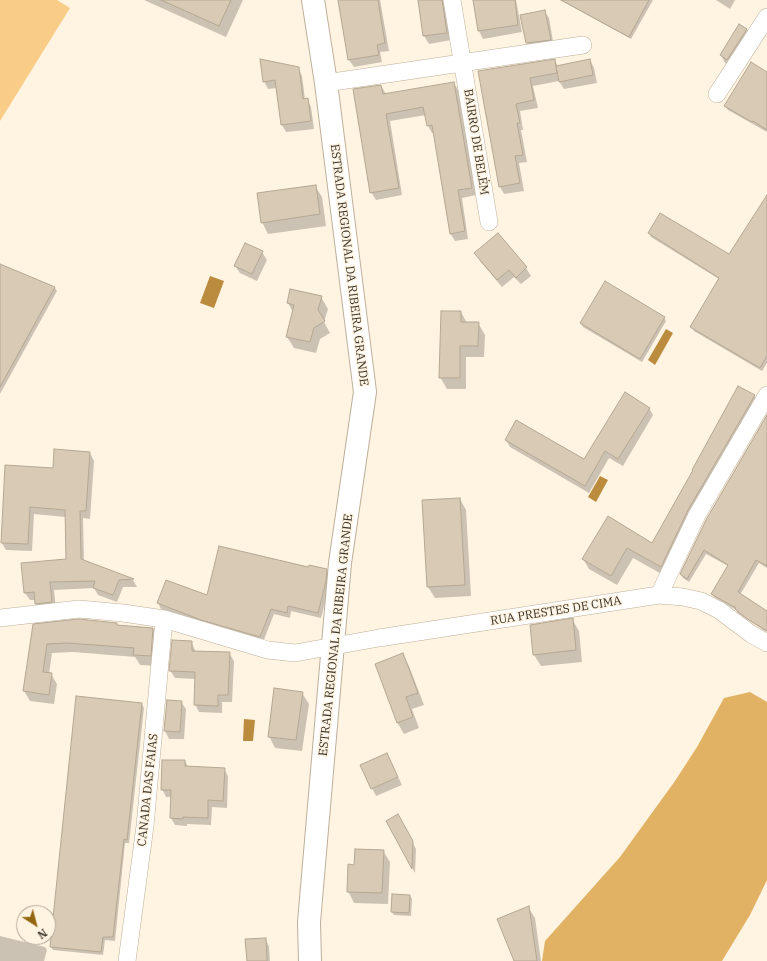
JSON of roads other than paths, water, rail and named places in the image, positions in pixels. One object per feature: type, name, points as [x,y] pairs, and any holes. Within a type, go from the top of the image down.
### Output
[{"type":"main road","name":"ESTRADA REGIONAL DA RIBEIRA GRANDE","points":[[310,961],[309,922],[340,562],[364,392],[326,83],[312,0]]},
{"type":"street","name":"BAIRRO DE BELÉM","points":[[452,0],[489,222]]},
{"type":"street","points":[[717,94],[767,17]]},
{"type":"street","points":[[326,83],[583,45]]},
{"type":"street","points":[[659,595],[697,515],[767,395]]},
{"type":"street","name":"RUA PRESTES DE CIMA","points":[[0,618],[79,609],[123,613],[164,618],[268,650],[295,653],[659,595],[683,596],[701,601],[719,610],[751,634],[767,643]]},
{"type":"street","name":"CANADA DAS FAIAS","points":[[127,961],[145,826],[164,618]]}]
